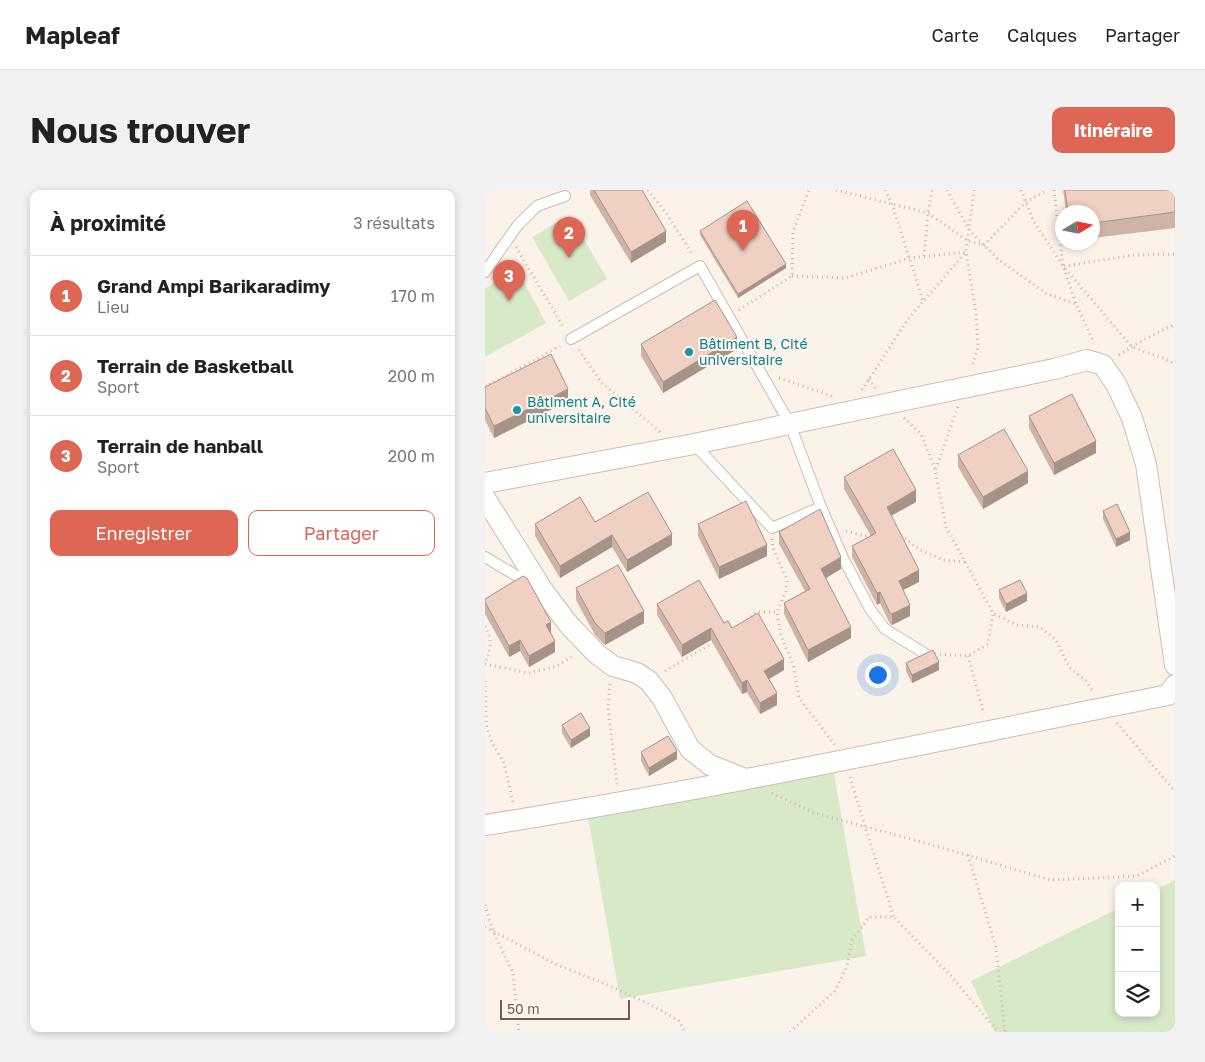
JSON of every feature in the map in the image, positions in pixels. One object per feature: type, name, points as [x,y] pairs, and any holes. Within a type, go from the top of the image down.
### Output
[{"type":"street","points":[[485,483],[694,444],[1054,369],[1087,360],[1103,365],[1117,384],[1132,418],[1146,464],[1175,665]]},
{"type":"street","points":[[485,498],[543,592],[591,649],[613,666],[637,673],[649,681],[662,698],[691,749],[710,765],[745,779]]},
{"type":"street","points":[[485,825],[620,803],[1104,708],[1168,695],[1175,685]]},
{"type":"lane","points":[[485,272],[517,226],[537,206],[565,196]]},
{"type":"lane","points":[[571,339],[700,266],[790,424],[829,526],[870,610],[885,629],[924,653]]},
{"type":"lane","points":[[694,444],[772,528],[821,506]]},
{"type":"lane","points":[[485,557],[543,592]]},
{"type":"path","points":[[648,190],[666,213],[700,266]]},
{"type":"path","points":[[792,276],[793,232],[809,190]]},
{"type":"path","points":[[836,190],[928,213],[968,241],[984,245]]},
{"type":"path","points":[[885,190],[892,204],[923,302]]},
{"type":"path","points":[[924,256],[932,190]]},
{"type":"path","points":[[947,190],[970,231],[999,260],[1047,294],[1077,304]]},
{"type":"path","points":[[935,469],[965,388],[978,346],[976,313],[967,252],[974,190]]},
{"type":"path","points":[[1021,190],[1034,222],[1063,266],[1132,347],[1175,364]]},
{"type":"path","points":[[984,245],[1026,202],[1047,190]]},
{"type":"path","points":[[1054,190],[1063,266],[1103,365],[1145,339],[1175,324]]},
{"type":"path","points":[[729,317],[792,276],[845,278],[910,258],[967,252]]},
{"type":"path","points":[[760,371],[833,396],[847,412],[908,319],[967,252]]},
{"type":"path","points":[[1063,266],[1134,255],[1175,254]]},
{"type":"path","points":[[485,387],[571,339]]},
{"type":"path","points":[[869,379],[887,404],[921,434],[935,469],[946,527],[993,613],[1016,625],[1039,627],[1056,640],[1069,667],[1086,681],[1104,708],[1172,788],[1175,789]]},
{"type":"path","points":[[829,526],[864,536],[881,534]]},
{"type":"path","points":[[772,528],[773,548],[787,580],[786,591],[777,612],[781,636],[793,664],[799,698],[845,759],[895,918],[951,976],[998,1032]]},
{"type":"path","points":[[894,532],[899,533],[918,549],[943,560],[965,562]]},
{"type":"path","points":[[745,622],[756,612],[777,612]]},
{"type":"path","points":[[924,653],[969,656],[988,644],[993,613]]},
{"type":"path","points":[[485,626],[490,636],[491,649],[485,664],[529,673],[557,666],[591,649]]},
{"type":"path","points":[[649,681],[716,641]]},
{"type":"path","points":[[969,656],[989,731]]},
{"type":"path","points":[[613,666],[608,707],[620,803]]},
{"type":"path","points":[[485,682],[486,724],[492,743],[504,763],[517,820]]},
{"type":"path","points":[[771,792],[814,813],[1051,880],[1137,876],[1175,856]]},
{"type":"path","points":[[968,855],[996,947],[1005,1032]]},
{"type":"path","points":[[485,905],[493,931],[513,973],[519,1032]]},
{"type":"path","points":[[790,1032],[835,991],[847,966],[851,940],[869,917],[895,918]]},
{"type":"path","points":[[485,927],[557,965],[601,982],[655,1008],[679,1021],[685,1032]]},
{"type":"green space","points":[[570,215],[607,279],[569,301],[532,237]]},
{"type":"green space","points":[[517,270],[546,323],[485,357],[485,288]]},
{"type":"green space","points":[[833,768],[866,956],[620,999],[587,811]]},
{"type":"green space","points":[[1175,880],[1175,1032],[995,1032],[971,981],[1115,910],[1115,1017],[1160,1017],[1160,888]]},
{"type":"building","points":[[594,190],[642,190],[666,231],[631,252]]},
{"type":"building","points":[[1065,190],[1175,190],[1175,212],[1100,222],[1100,205],[1067,205]]},
{"type":"building","points":[[747,201],[786,264],[738,294],[700,231]]},
{"type":"building","name":"Bâtiment B, Cité universitaire","points":[[715,300],[737,337],[663,382],[641,344]]},
{"type":"building","name":"Bâtiment A, Cité universitaire","points":[[551,354],[568,389],[494,426],[485,408],[485,387]]},
{"type":"building","points":[[1072,394],[1096,441],[1054,463],[1029,416]]},
{"type":"building","points":[[1004,429],[1028,471],[983,497],[958,455]]},
{"type":"building","points":[[893,449],[916,490],[887,507],[919,570],[899,581],[910,605],[892,614],[880,592],[877,593],[852,546],[876,533],[844,477]]},
{"type":"building","points":[[648,492],[672,534],[627,560],[612,535],[560,566],[535,524],[580,497],[595,522]]},
{"type":"building","points":[[746,501],[767,545],[719,567],[698,524]]},
{"type":"building","points":[[1117,504],[1130,532],[1116,539],[1103,511]]},
{"type":"building","points":[[820,509],[841,557],[821,569],[851,627],[808,650],[784,603],[810,589],[779,532]]},
{"type":"building","points":[[618,565],[644,611],[605,633],[595,623],[576,588]]},
{"type":"building","points":[[523,576],[527,578],[551,622],[546,625],[555,641],[529,656],[520,640],[509,646],[485,602],[485,599]]},
{"type":"building","points":[[699,580],[724,623],[728,621],[732,628],[758,613],[784,659],[764,671],[777,693],[760,703],[747,680],[742,683],[711,628],[682,645],[657,604]]},
{"type":"building","points":[[1020,580],[1027,593],[1006,604],[999,590]]},
{"type":"building","points":[[933,650],[939,662],[912,675],[906,663]]},
{"type":"building","points":[[581,713],[590,728],[571,740],[562,725]]},
{"type":"building","points":[[668,736],[677,751],[649,768],[641,752]]},
{"type":"place","name":"Grand Ampi Barikaradimy","points":[[743,251]]},
{"type":"place","name":"Terrain de Basketball","points":[[569,258]]},
{"type":"place","name":"Terrain de hanball","points":[[509,301]]},
{"type":"place","name":"Bâtiment B, Cité universitaire","points":[[689,352]]},
{"type":"place","name":"Bâtiment A, Cité universitaire","points":[[517,410]]}]
